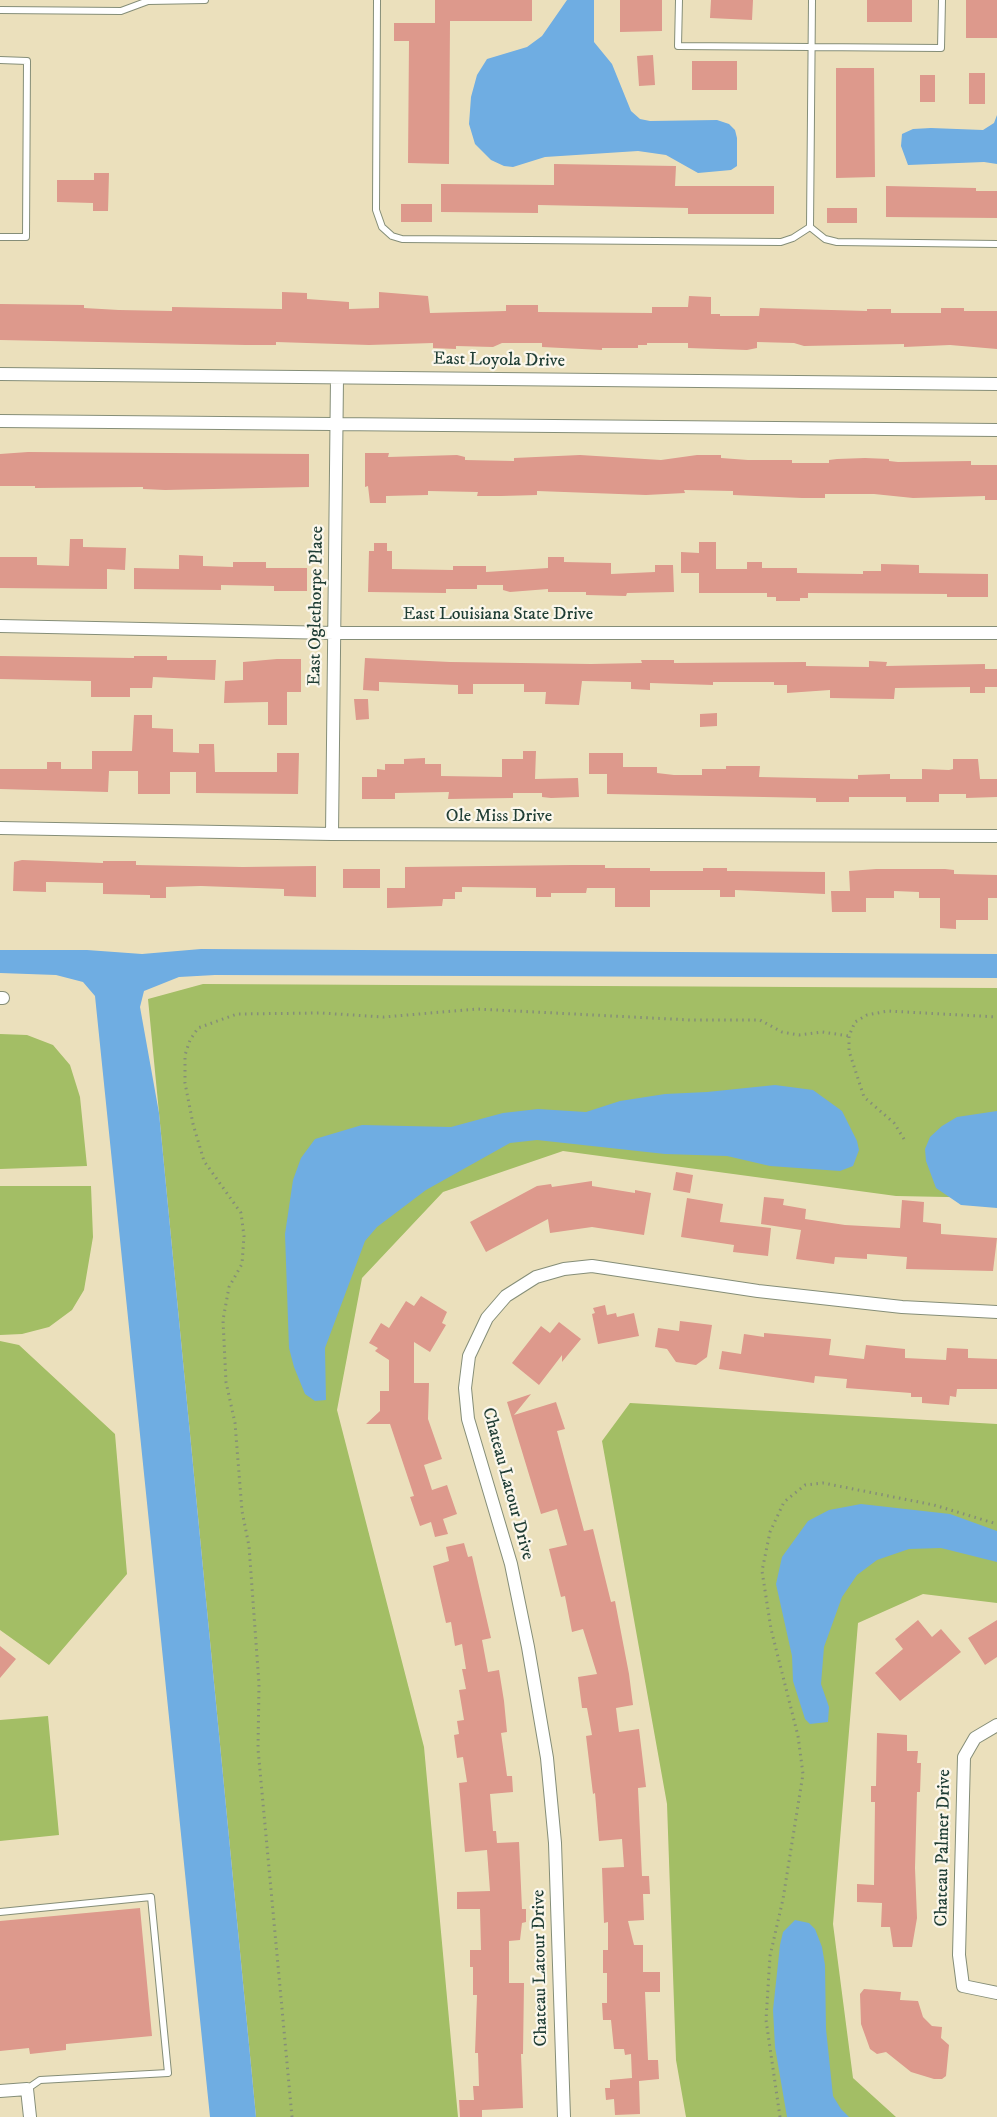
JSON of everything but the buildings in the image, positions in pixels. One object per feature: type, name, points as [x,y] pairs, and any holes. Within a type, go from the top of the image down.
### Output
[{"type":"street","name":"East Loyola Drive","points":[[0,374],[997,384]]},
{"type":"street","name":"East Oglethorpe Place","points":[[332,834],[337,378]]},
{"type":"street","points":[[0,421],[997,430]]},
{"type":"street","name":"East Louisiana State Drive","points":[[0,626],[334,633],[997,633]]},
{"type":"street","name":"Ole Miss Drive","points":[[0,828],[332,834],[997,836]]},
{"type":"street","name":"Chateau Latour Drive","points":[[564,2117],[555,1843],[547,1758],[511,1564],[468,1419],[465,1388],[469,1356],[487,1318],[506,1296],[536,1277],[564,1269],[592,1266],[792,1295],[902,1307],[997,1312]]},
{"type":"street","name":"Chateau Palmer Drive","points":[[997,1725],[975,1738],[964,1757],[959,1955],[963,1986],[997,1993]]},
{"type":"street","points":[[0,2091],[27,2088],[30,2117]]},
{"type":"lane","points":[[0,10],[121,11],[148,1],[205,0]]},
{"type":"lane","points":[[377,0],[376,210],[382,227],[392,236],[402,239],[781,242],[793,238],[810,227]]},
{"type":"lane","points":[[679,0],[678,46],[941,48],[942,0]]},
{"type":"lane","points":[[810,227],[812,0]]},
{"type":"lane","points":[[0,60],[27,61],[26,237],[0,237]]},
{"type":"lane","points":[[810,227],[825,239],[837,242],[997,244]]},
{"type":"lane","points":[[0,1912],[151,1897],[168,2073],[40,2080],[27,2088]]},
{"type":"path","points":[[292,2117],[258,1749],[259,1684],[249,1546],[242,1511],[235,1423],[226,1382],[223,1320],[229,1287],[242,1263],[244,1236],[241,1213],[204,1161],[193,1124],[185,1083],[185,1055],[190,1040],[198,1028],[237,1014],[321,1013],[384,1017],[477,1009],[690,1020],[760,1020],[782,1032],[799,1035],[822,1032],[849,1036]]},
{"type":"path","points":[[904,1139],[894,1123],[864,1097],[853,1071],[849,1036],[855,1022],[867,1015],[888,1011],[997,1017]]},
{"type":"path","points":[[780,2117],[768,2050],[766,2020],[770,1956],[783,1899],[803,1774],[798,1736],[771,1629],[762,1571],[770,1532],[784,1502],[804,1485],[823,1483],[934,1505],[997,1524]]},
{"type":"green space","points":[[203,984],[997,988],[997,1198],[896,1196],[563,1151],[443,1192],[362,1278],[337,1410],[424,1747],[458,2117],[256,2117],[148,999]]},
{"type":"green space","points":[[0,1034],[27,1035],[53,1045],[70,1065],[80,1097],[87,1166],[0,1169]]},
{"type":"green space","points":[[0,1186],[91,1186],[93,1237],[84,1290],[72,1310],[49,1327],[22,1334],[0,1335]]},
{"type":"green space","points":[[0,1341],[19,1345],[115,1434],[127,1574],[49,1665],[0,1630]]},
{"type":"green space","points":[[630,1403],[997,1424],[997,1603],[923,1594],[858,1623],[833,1924],[853,2078],[896,2117],[686,2117],[676,2060],[667,1804],[602,1441]]},
{"type":"green space","points":[[48,1716],[59,1835],[0,1841],[0,1720]]},
{"type":"water","points":[[567,0],[594,0],[594,42],[612,64],[631,111],[640,119],[650,121],[717,120],[729,124],[735,130],[737,138],[737,166],[731,170],[698,173],[666,155],[638,151],[545,157],[513,167],[491,160],[475,144],[469,124],[471,97],[477,75],[487,59],[527,47],[542,36]]},
{"type":"water","points":[[997,115],[997,164],[984,162],[908,165],[901,146],[902,134],[913,129],[931,128],[983,130],[994,123]]},
{"type":"water","points":[[201,949],[997,954],[997,978],[215,975],[179,977],[144,991],[140,1007],[159,1113],[256,2117],[210,2117],[95,996],[83,982],[56,975],[0,973],[0,950],[87,950],[142,954]]},
{"type":"water","points":[[775,1085],[813,1090],[842,1111],[859,1150],[853,1166],[840,1171],[770,1166],[727,1156],[665,1154],[537,1140],[510,1143],[426,1190],[377,1227],[365,1241],[325,1348],[326,1400],[315,1401],[305,1394],[289,1348],[285,1234],[293,1180],[301,1158],[315,1139],[362,1125],[451,1127],[503,1113],[538,1109],[586,1112],[620,1101],[665,1094]]},
{"type":"water","points":[[997,1111],[997,1208],[961,1205],[936,1188],[926,1161],[925,1149],[930,1137],[957,1117]]},
{"type":"water","points":[[861,1504],[950,1514],[997,1531],[997,1562],[941,1548],[909,1549],[877,1560],[857,1575],[842,1597],[824,1647],[821,1684],[829,1707],[828,1722],[810,1724],[805,1719],[793,1681],[792,1656],[776,1584],[782,1557],[808,1521],[829,1510]]},
{"type":"water","points":[[795,1920],[809,1923],[815,1929],[822,1947],[825,1965],[826,2029],[833,2096],[849,2117],[787,2117],[775,2047],[773,2010],[783,1932]]}]
